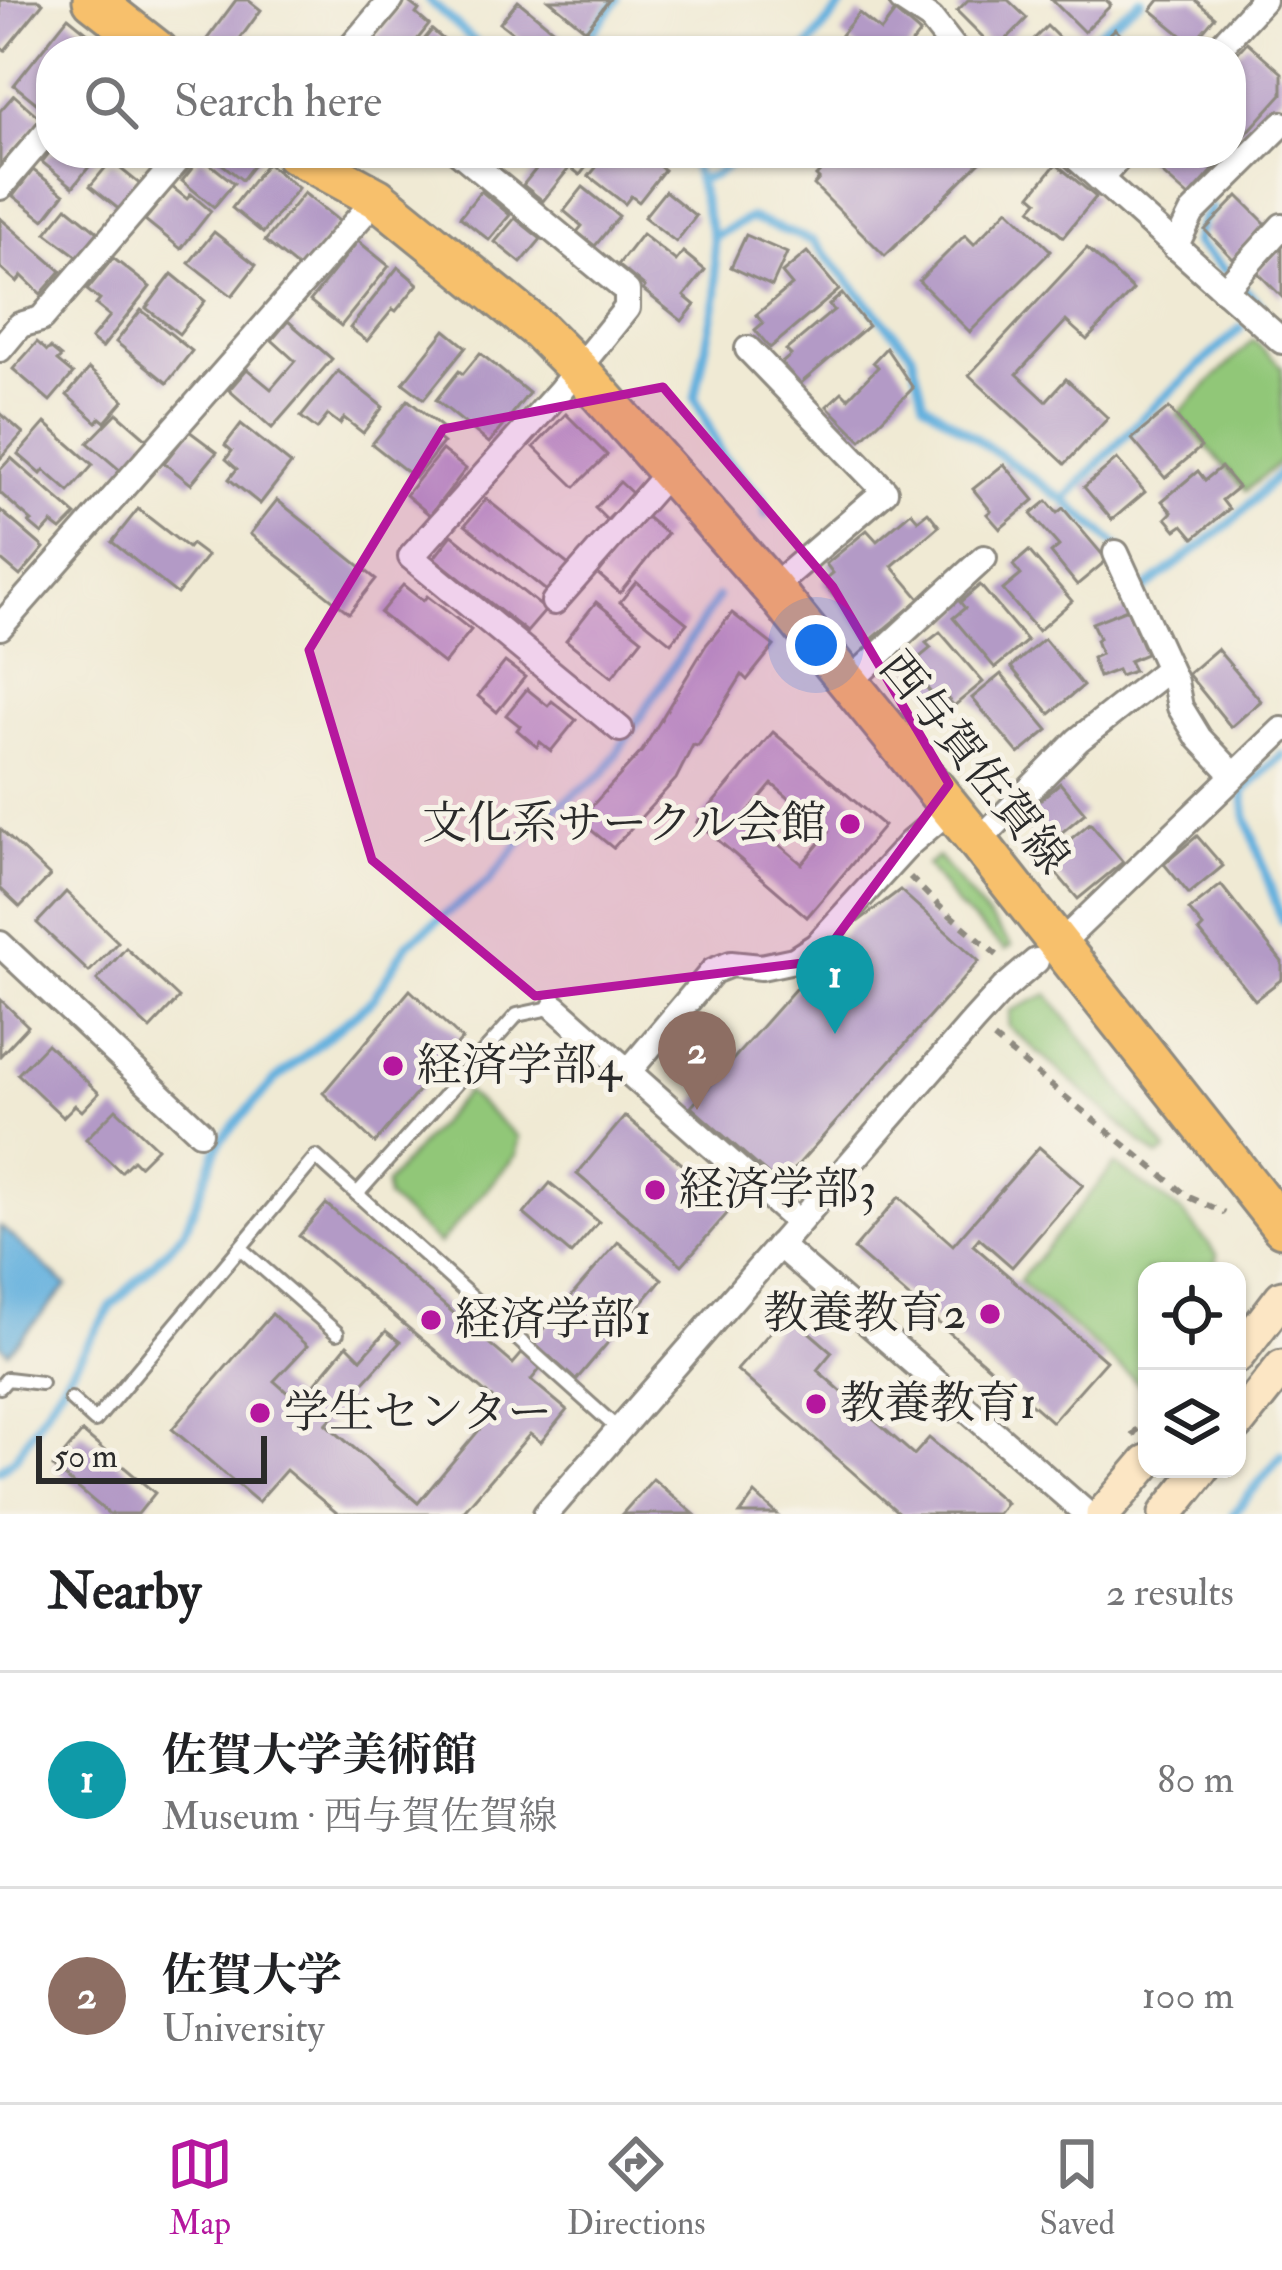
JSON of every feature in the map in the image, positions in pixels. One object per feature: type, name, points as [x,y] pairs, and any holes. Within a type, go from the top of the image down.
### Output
[{"type":"main road","name":"西与賀佐賀線","points":[[322,168],[377,198],[538,329],[670,470],[978,842],[1038,960],[1282,1227]]},
{"type":"main road","points":[[1246,1344],[1282,1297]]},
{"type":"main road","points":[[1246,1413],[1282,1367]]},
{"type":"main road","points":[[1103,1514],[1138,1473]]},
{"type":"main road","points":[[1166,1514],[1195,1478]]},
{"type":"street","points":[[361,36],[391,0]]},
{"type":"street","points":[[902,0],[931,20],[944,36]]},
{"type":"street","points":[[931,20],[950,0]]},
{"type":"street","points":[[1230,36],[1263,0]]},
{"type":"street","points":[[1246,160],[1282,124]]},
{"type":"street","points":[[0,187],[36,145]]},
{"type":"street","points":[[0,349],[20,325],[41,319],[171,168]]},
{"type":"street","points":[[478,168],[627,291],[627,308],[411,557],[620,729]]},
{"type":"street","points":[[1088,168],[1282,341]]},
{"type":"street","points":[[1100,178],[1109,168]]},
{"type":"street","points":[[1175,247],[1192,213],[1238,168]]},
{"type":"street","points":[[5,611],[377,198]]},
{"type":"street","points":[[1224,290],[1282,226]]},
{"type":"street","points":[[748,349],[885,491],[772,588]]},
{"type":"street","points":[[554,602],[670,470]]},
{"type":"street","points":[[1117,553],[1175,682],[1180,707],[1198,738],[1242,767]]},
{"type":"street","points":[[847,684],[984,558]]},
{"type":"street","points":[[978,842],[1078,740],[1168,669]]},
{"type":"street","points":[[547,1514],[973,1022],[1282,730]]},
{"type":"street","points":[[628,1072],[713,971],[731,964],[761,967],[794,960],[816,946],[928,825],[950,809]]},
{"type":"street","points":[[0,944],[200,1132]]},
{"type":"street","points":[[555,1007],[798,1222]]},
{"type":"street","points":[[778,1245],[1087,1514]]},
{"type":"lane","points":[[357,1194],[517,1015],[555,1007]]},
{"type":"lane","points":[[71,1399],[94,1421],[316,1157],[619,1430]]},
{"type":"lane","points":[[240,1248],[337,1333]]},
{"type":"lane","points":[[0,1388],[7,1379],[41,1383]]},
{"type":"path","points":[[894,860],[938,905],[1038,960]]},
{"type":"path","points":[[973,1022],[1189,1197],[1225,1213]]},
{"type":"highlighted area","points":[[663,387],[833,587],[949,784],[819,961],[535,996],[372,860],[309,650],[443,429]]},
{"type":"green space","points":[[1253,340],[1282,367],[1282,460],[1246,491],[1178,414]]},
{"type":"green space","points":[[938,857],[1012,946],[1005,950],[957,906],[927,865]]},
{"type":"green space","points":[[1048,994],[1167,1151],[1158,1157],[1008,1026],[1010,1011]]},
{"type":"green space","points":[[466,1092],[518,1137],[516,1155],[439,1244],[387,1198],[386,1184]]},
{"type":"green space","points":[[1115,1164],[1182,1212],[1217,1254],[1217,1262],[1138,1262],[1138,1383],[1019,1281]]},
{"type":"water","points":[[0,1226],[67,1286],[8,1352],[0,1344]]},
{"type":"building","points":[[0,0],[43,3],[5,50],[0,47]]},
{"type":"building","points":[[236,0],[248,0],[261,10],[242,36],[209,36]]},
{"type":"building","points":[[406,0],[429,25],[420,36],[378,36]]},
{"type":"building","points":[[549,0],[609,0],[586,30]]},
{"type":"building","points":[[968,0],[1008,0],[1027,18],[1010,36],[982,36],[957,11]]},
{"type":"building","points":[[1052,0],[1106,0],[1111,5],[1084,32]]},
{"type":"building","points":[[1159,0],[1195,0],[1215,17],[1199,36],[1182,36],[1151,10]]},
{"type":"building","points":[[518,1],[561,36],[517,36],[500,23]]},
{"type":"building","points":[[895,12],[920,33],[841,35],[859,13],[881,31]]},
{"type":"building","points":[[68,17],[92,36],[53,36]]},
{"type":"building","points":[[1047,26],[1057,36],[1037,36]]},
{"type":"building","points":[[1246,43],[1282,73],[1282,94],[1246,134]]},
{"type":"building","points":[[36,57],[36,103],[14,85]]},
{"type":"building","points":[[14,95],[36,115],[36,125],[0,165],[0,111]]},
{"type":"building","points":[[49,168],[88,168],[73,187]]},
{"type":"building","points":[[105,168],[120,168],[141,185],[121,211],[90,186]]},
{"type":"building","points":[[192,168],[215,168],[234,183],[214,207],[182,181]]},
{"type":"building","points":[[227,168],[251,168],[242,180]]},
{"type":"building","points":[[263,168],[273,168],[298,188],[263,233],[232,208]]},
{"type":"building","points":[[537,168],[569,168],[543,201],[523,185]]},
{"type":"building","points":[[596,168],[664,170],[639,202],[631,196],[625,204],[589,176]]},
{"type":"building","points":[[824,168],[974,168],[885,256],[814,185]]},
{"type":"building","points":[[1053,168],[1061,168],[1096,197],[1063,237],[1031,209],[1038,201],[1031,195]]},
{"type":"building","points":[[1156,168],[1215,168],[1189,197]]},
{"type":"building","points":[[33,170],[64,194],[44,220],[13,196]]},
{"type":"building","points":[[172,187],[187,199],[191,194],[211,211],[181,249],[145,220]]},
{"type":"building","points":[[583,187],[619,216],[595,246],[577,232],[582,226],[564,211]]},
{"type":"building","points":[[481,191],[510,215],[489,240],[460,217]]},
{"type":"building","points":[[665,191],[696,216],[676,242],[644,217]]},
{"type":"building","points":[[304,193],[339,221],[301,270],[265,241]]},
{"type":"building","points":[[1238,196],[1267,225],[1233,259],[1205,230]]},
{"type":"building","points":[[67,207],[98,232],[78,257],[46,233]]},
{"type":"building","points":[[1008,209],[1051,251],[970,332],[919,281],[965,235],[974,244]]},
{"type":"building","points":[[0,218],[61,271],[41,294],[22,276],[17,282],[0,267]]},
{"type":"building","points":[[515,218],[541,239],[521,263],[495,242]]},
{"type":"building","points":[[214,232],[256,265],[232,296],[189,263]]},
{"type":"building","points":[[642,234],[676,261],[683,252],[705,270],[684,296],[695,305],[682,321],[618,265]]},
{"type":"building","points":[[746,235],[787,253],[772,286],[731,267]]},
{"type":"building","points":[[358,241],[389,266],[341,326],[310,301]]},
{"type":"building","points":[[1282,247],[1282,297],[1257,272]]},
{"type":"building","points":[[1087,248],[1133,290],[1087,340],[1066,321],[1017,374],[1046,401],[1066,379],[1108,418],[1065,464],[969,375]]},
{"type":"building","points":[[807,252],[839,290],[770,348],[755,330],[763,323],[756,315],[792,285],[782,273]]},
{"type":"building","points":[[113,258],[150,287],[102,348],[91,339],[110,316],[87,290]]},
{"type":"building","points":[[398,267],[418,284],[367,341],[350,328]]},
{"type":"building","points":[[172,274],[205,301],[179,334],[146,308]]},
{"type":"building","points":[[842,294],[868,326],[800,384],[782,363],[791,355],[786,350],[834,310],[829,305]]},
{"type":"building","points":[[141,310],[192,351],[167,383],[116,342]]},
{"type":"building","points":[[288,321],[332,359],[272,428],[229,390],[247,369],[271,389],[295,361],[272,340]]},
{"type":"building","points":[[445,330],[466,347],[424,399],[403,383]]},
{"type":"building","points":[[37,342],[61,357],[57,361],[73,374],[50,401],[13,369]]},
{"type":"building","points":[[886,348],[913,388],[861,440],[827,406],[842,392],[848,398],[878,367],[873,362]]},
{"type":"building","points":[[480,353],[529,393],[489,443],[436,400]]},
{"type":"building","points":[[89,369],[124,400],[105,422],[100,418],[97,422],[67,395]]},
{"type":"building","points":[[338,371],[383,407],[363,433],[344,418],[340,424],[328,415],[317,429],[301,417]]},
{"type":"building","points":[[408,400],[443,428],[436,437],[443,443],[415,478],[372,444]]},
{"type":"building","points":[[1169,408],[1201,447],[1165,478],[1132,439]]},
{"type":"building","points":[[0,413],[23,433],[0,459]]},
{"type":"building","points":[[117,413],[149,441],[122,472],[88,443]]},
{"type":"building","points":[[566,414],[607,455],[575,487],[534,447]]},
{"type":"building","points":[[45,423],[93,465],[69,492],[18,454]]},
{"type":"building","points":[[241,424],[291,464],[260,504],[229,479],[237,469],[226,459],[232,451],[225,445]]},
{"type":"building","points":[[189,431],[217,452],[191,484],[164,463]]},
{"type":"building","points":[[442,450],[466,469],[430,515],[406,495]]},
{"type":"building","points":[[11,458],[76,515],[61,530],[52,523],[42,534],[0,493],[0,470]]},
{"type":"building","points":[[1117,459],[1145,492],[1112,520],[1084,487]]},
{"type":"building","points":[[1004,464],[1034,500],[1000,529],[973,489]]},
{"type":"building","points":[[1221,467],[1238,487],[1222,500],[1229,509],[1194,538],[1183,525],[1176,530],[1166,518],[1172,512],[1162,501],[1198,471],[1205,480]]},
{"type":"building","points":[[620,482],[633,494],[607,520],[595,508]]},
{"type":"building","points":[[486,499],[570,566],[549,593],[465,525]]},
{"type":"building","points":[[277,500],[376,579],[349,613],[250,534]]},
{"type":"building","points":[[1047,501],[1057,513],[1063,508],[1107,560],[1077,585],[1051,553],[1059,546],[1031,514]]},
{"type":"building","points":[[138,509],[188,548],[191,544],[207,556],[177,594],[112,542]]},
{"type":"building","points":[[0,510],[44,548],[20,576],[0,559]]},
{"type":"building","points":[[911,512],[918,520],[928,512],[939,526],[892,566],[920,599],[871,640],[822,582],[833,573],[826,564],[867,530],[877,541]]},
{"type":"building","points":[[644,515],[667,534],[620,593],[598,574]]},
{"type":"building","points":[[452,535],[546,610],[527,632],[434,558]]},
{"type":"building","points":[[1029,551],[1072,601],[1038,631],[1003,590],[1021,575],[1013,565]]},
{"type":"building","points":[[636,582],[687,623],[671,643],[620,602]]},
{"type":"building","points":[[403,585],[423,601],[427,596],[471,630],[444,664],[380,613]]},
{"type":"building","points":[[980,585],[1027,641],[995,668],[953,618],[965,608],[960,602]]},
{"type":"building","points":[[596,602],[642,639],[612,677],[566,640]]},
{"type":"building","points":[[1127,609],[1146,654],[1129,661],[1134,671],[1120,676],[1117,670],[1099,677],[1092,658],[1101,654],[1099,638],[1092,623]]},
{"type":"building","points":[[732,613],[774,646],[747,680],[742,675],[698,746],[693,745],[676,779],[613,848],[579,820],[642,751],[706,645]]},
{"type":"building","points":[[940,632],[983,682],[954,706],[943,693],[936,699],[909,666],[931,648],[926,643]]},
{"type":"building","points":[[1044,639],[1083,686],[1050,714],[1011,667]]},
{"type":"building","points":[[1217,649],[1261,701],[1231,727],[1188,674]]},
{"type":"building","points":[[505,662],[525,677],[497,712],[478,696]]},
{"type":"building","points":[[1001,674],[1048,730],[1019,754],[972,698]]},
{"type":"building","points":[[527,689],[576,720],[551,751],[540,742],[537,747],[506,715]]},
{"type":"building","name":"文化系サークル会館","points":[[773,732],[884,826],[807,917],[697,822]],"holes":[[[772,784],[829,832],[802,864],[745,816]]]},
{"type":"building","points":[[1060,783],[1085,813],[1048,844],[1023,814]]},
{"type":"building","points":[[1090,823],[1123,862],[1078,899],[1045,860]]},
{"type":"building","points":[[0,829],[50,876],[20,907],[0,888]]},
{"type":"building","points":[[1197,836],[1223,866],[1189,894],[1164,864]]},
{"type":"building","points":[[1221,885],[1282,962],[1282,979],[1255,1000],[1199,931],[1203,927],[1189,910]]},
{"type":"building","points":[[900,890],[979,961],[780,1185],[691,1107],[848,929]]},
{"type":"building","points":[[66,892],[118,942],[89,972],[37,923]]},
{"type":"building","points":[[126,948],[179,998],[150,1029],[97,980]]},
{"type":"building","name":"経済学部4","points":[[410,990],[462,1039],[375,1143],[323,1093]]},
{"type":"building","points":[[0,999],[28,1026],[0,1056]]},
{"type":"building","points":[[47,1044],[99,1093],[82,1111],[75,1105],[63,1117],[18,1074]]},
{"type":"building","points":[[116,1109],[157,1148],[139,1166],[133,1160],[121,1172],[86,1139]]},
{"type":"building","name":"経済学部3","points":[[625,1116],[733,1207],[682,1265],[577,1174]]},
{"type":"building","name":"教養教育2","points":[[1039,1147],[1083,1185],[1012,1267],[979,1238],[973,1245],[1106,1361],[1052,1422],[854,1249],[899,1197],[953,1245]]},
{"type":"building","points":[[550,1183],[599,1222],[571,1254],[524,1214]]},
{"type":"building","points":[[326,1204],[513,1364],[618,1242],[662,1279],[576,1380],[550,1357],[531,1380],[567,1410],[541,1442],[530,1434],[461,1514],[338,1514],[286,1470],[258,1502],[172,1429],[272,1314],[307,1346],[274,1381],[299,1403],[347,1345],[361,1359],[386,1331],[400,1342],[326,1424],[418,1503],[500,1405],[299,1236]]},
{"type":"building","name":"教養教育1","points":[[787,1313],[832,1352],[817,1370],[914,1455],[929,1438],[1006,1503],[997,1514],[900,1514],[737,1370]]},
{"type":"building","points":[[82,1432],[155,1493],[138,1514],[109,1514],[53,1467]]},
{"type":"building","points":[[653,1479],[694,1514],[622,1514]]},
{"type":"building","points":[[755,1494],[777,1514],[740,1514]]},
{"type":"waterway","points":[[429,0],[469,36]]},
{"type":"waterway","points":[[589,36],[617,0]]},
{"type":"waterway","points":[[817,36],[846,0]]},
{"type":"waterway","points":[[1095,36],[1141,0]]},
{"type":"waterway","points":[[694,168],[713,237],[717,293],[695,398],[722,455],[764,500],[766,515]]},
{"type":"waterway","points":[[698,180],[724,168]]},
{"type":"waterway","points":[[1212,209],[1202,220],[1195,243],[1225,270]]},
{"type":"waterway","points":[[713,237],[750,218],[813,241],[912,353],[924,402],[1064,500],[1147,413],[1241,328]]},
{"type":"waterway","points":[[1241,286],[1262,306]]},
{"type":"waterway","points":[[1143,590],[1233,521],[1282,471]]},
{"type":"waterway","points":[[1064,500],[1118,547]]},
{"type":"waterway","points":[[0,1470],[15,1458],[111,1307],[184,1232],[220,1141],[274,1081],[373,999],[407,944],[489,881],[536,823],[604,773],[718,597]]},
{"type":"waterway","points":[[1282,755],[1243,792],[1246,816],[1282,921]]},
{"type":"waterway","points":[[1233,1514],[1282,1455]]},
{"type":"place","name":"文化系サークル会館","points":[[850,824]]},
{"type":"place","name":"佐賀大学美術館","points":[[835,1034]]},
{"type":"place","name":"経済学部4","points":[[393,1066]]},
{"type":"place","name":"佐賀大学","points":[[697,1110]]},
{"type":"place","name":"経済学部3","points":[[655,1190]]},
{"type":"place","name":"教養教育2","points":[[990,1314]]},
{"type":"place","name":"経済学部1","points":[[431,1320]]},
{"type":"place","name":"教養教育1","points":[[816,1404]]},
{"type":"place","name":"学生センター","points":[[260,1413]]}]
